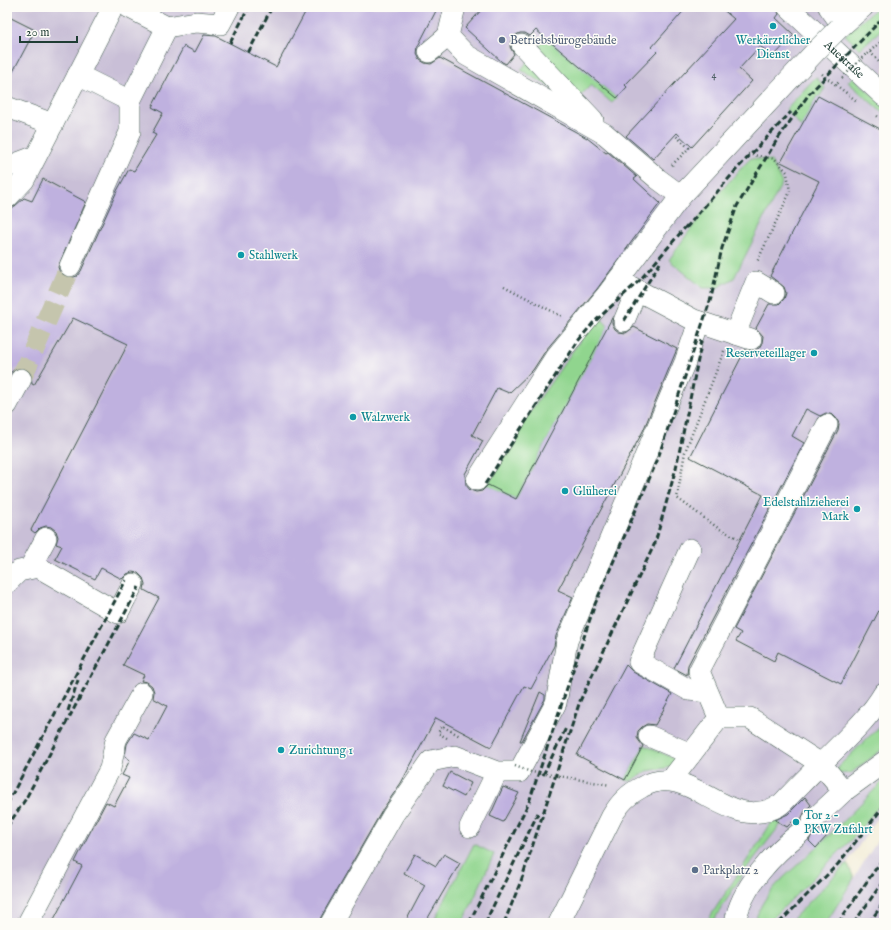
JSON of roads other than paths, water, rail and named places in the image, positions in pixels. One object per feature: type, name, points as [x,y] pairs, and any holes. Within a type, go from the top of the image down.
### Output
[{"type":"lane","points":[[7,198],[24,180],[113,7]]},
{"type":"lane","points":[[128,7],[167,27],[196,22],[220,24],[229,7]]},
{"type":"lane","points":[[429,52],[448,36],[455,7]]},
{"type":"lane","name":"Auestraße","points":[[788,7],[884,96]]},
{"type":"lane","points":[[829,7],[841,27]]},
{"type":"lane","points":[[478,480],[555,358],[618,280],[681,196],[816,62],[841,27],[863,7]]},
{"type":"lane","points":[[70,266],[130,132],[130,101],[167,27]]},
{"type":"lane","points":[[448,36],[466,55],[573,122],[605,134]]},
{"type":"lane","points":[[522,45],[546,68],[605,134],[658,179],[681,196]]},
{"type":"lane","points":[[78,75],[130,101]]},
{"type":"lane","points":[[7,107],[53,124]]},
{"type":"lane","points":[[7,167],[36,156]]},
{"type":"lane","points":[[618,280],[699,322],[743,336],[756,282],[774,293]]},
{"type":"lane","points":[[624,321],[637,290]]},
{"type":"lane","points":[[331,923],[393,815],[431,761],[455,756],[519,772],[556,703],[567,641],[685,362],[699,322]]},
{"type":"lane","points":[[7,405],[21,378]]},
{"type":"lane","points":[[719,718],[698,671],[827,425]]},
{"type":"lane","points":[[30,568],[46,538]]},
{"type":"lane","points":[[690,549],[639,662],[689,690],[707,692]]},
{"type":"lane","points":[[7,583],[19,571],[38,567],[118,613],[133,584]]},
{"type":"lane","points":[[28,923],[110,769],[116,740],[142,693]]},
{"type":"lane","points":[[559,923],[612,816],[620,802],[632,792],[646,784],[659,780],[671,780],[684,784],[732,810],[759,813],[779,806],[863,721],[884,693]]},
{"type":"lane","points":[[671,780],[719,718]]},
{"type":"lane","points":[[719,718],[750,718],[821,764],[844,791]]},
{"type":"lane","points":[[649,736],[691,754]]},
{"type":"lane","points":[[735,923],[746,893],[759,874],[776,854],[844,791],[884,762]]},
{"type":"lane","points":[[470,827],[506,769]]},
{"type":"tunnel","points":[[21,379],[70,266]]},
{"type":"railway","points":[[230,43],[249,7]]},
{"type":"railway","points":[[248,53],[272,7]]},
{"type":"railway","points":[[469,923],[529,802],[595,604],[657,461],[711,298],[722,248],[737,206],[775,143],[809,94],[884,17]]},
{"type":"railway","points":[[686,228],[736,170],[791,112]]},
{"type":"railway","points":[[485,484],[578,341],[593,323],[640,280],[689,223]]},
{"type":"railway","points":[[624,321],[660,263]]},
{"type":"railway","points":[[504,923],[521,881],[580,701],[655,543],[676,468],[702,340]]},
{"type":"railway","points":[[7,804],[126,580]]},
{"type":"railway","points":[[7,827],[25,800],[139,587]]},
{"type":"railway","points":[[68,711],[78,680]]},
{"type":"railway","points":[[543,775],[566,728]]},
{"type":"railway","points":[[779,923],[838,864],[884,806]]},
{"type":"railway","points":[[485,923],[538,813]]},
{"type":"railway","points":[[838,923],[884,857]]},
{"type":"railway","points":[[854,923],[884,880]]},
{"type":"railway","points":[[869,923],[884,902]]},
{"type":"place","name":"Werkärztlicher Dienst","points":[[773,26]]},
{"type":"place","name":"Betriebsbürogebäude","points":[[502,40]]},
{"type":"place","name":"Stahlwerk","points":[[241,255]]},
{"type":"place","name":"Reserveteillager","points":[[814,353]]},
{"type":"place","name":"Walzwerk","points":[[353,417]]},
{"type":"place","name":"Glüherei","points":[[565,491]]},
{"type":"place","name":"Edelstahlzieherei Mark","points":[[857,509]]},
{"type":"place","name":"Zurichtung 1","points":[[281,750]]},
{"type":"place","name":"Tor 2 - PKW Zufahrt","points":[[796,822]]},
{"type":"place","name":"Parkplatz 2","points":[[695,870]]}]
